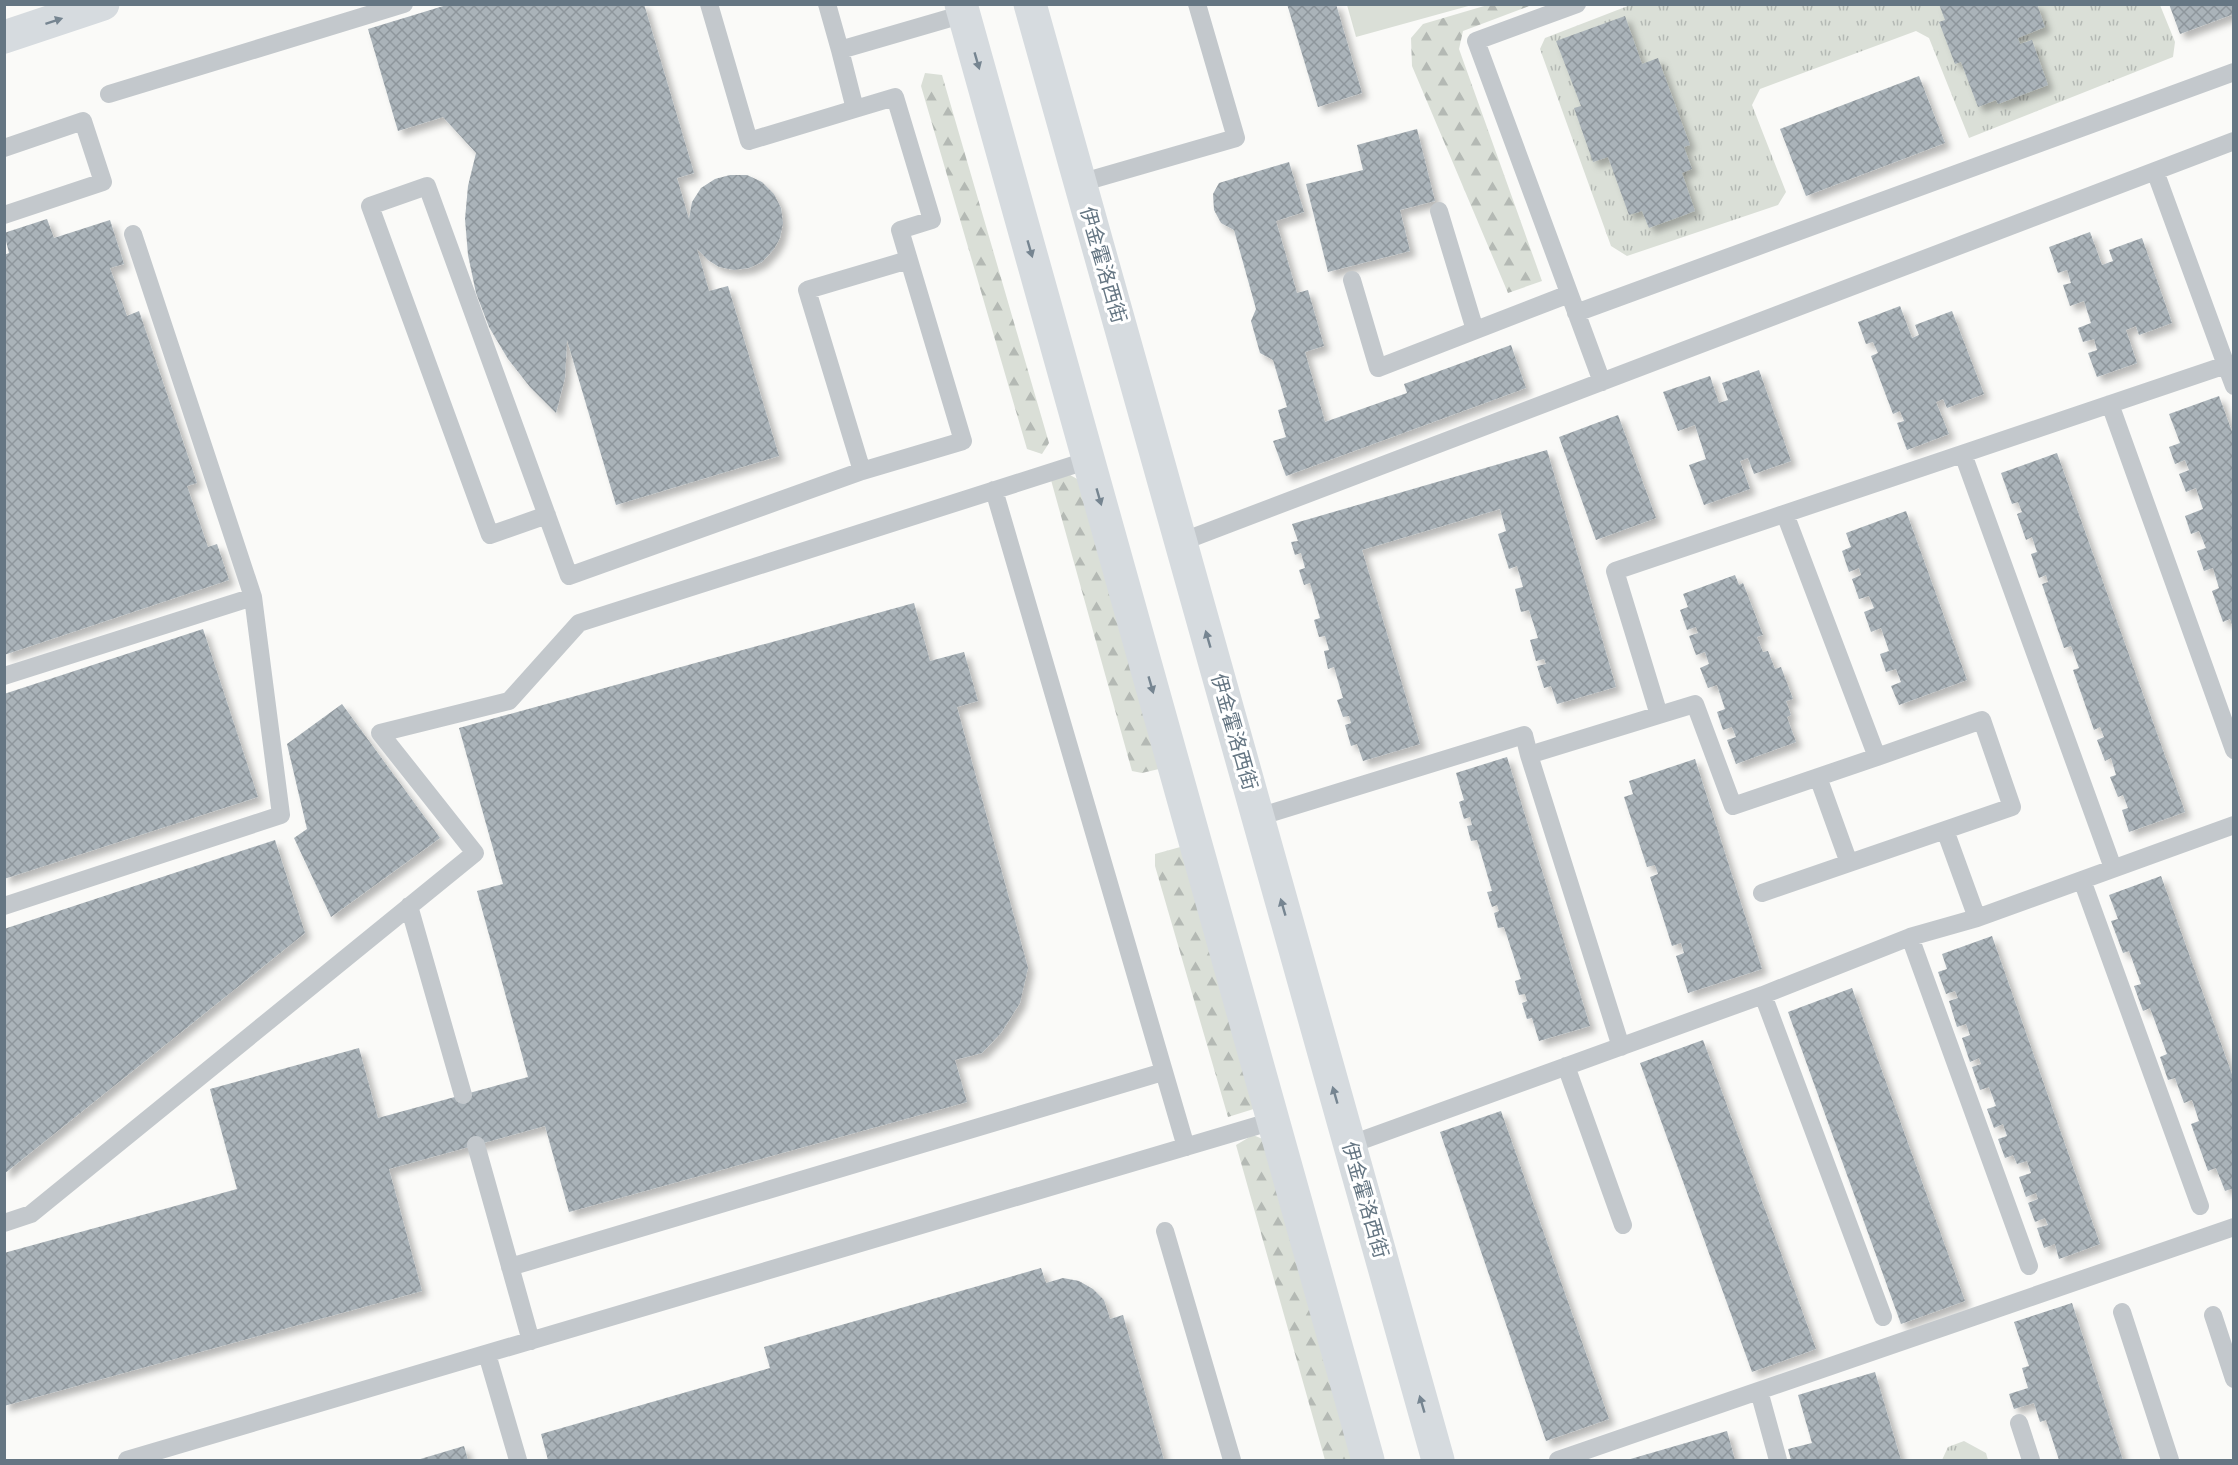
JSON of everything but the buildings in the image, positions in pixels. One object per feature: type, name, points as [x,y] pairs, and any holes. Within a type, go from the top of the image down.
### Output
[{"type":"street","points":[[4,37],[103,4]]},
{"type":"street","name":"伊金霍洛西街","points":[[1030,4],[1438,1461]]},
{"type":"street","points":[[963,9],[1368,1461]]},
{"type":"lane","points":[[109,94],[404,4]]},
{"type":"lane","points":[[547,514],[490,535],[370,206],[427,186],[547,514],[569,576],[862,471],[963,441],[900,230],[932,220],[896,97],[748,141],[709,4]]},
{"type":"lane","points":[[826,4],[855,109]]},
{"type":"lane","points":[[1080,183],[1236,138],[1197,4]]},
{"type":"lane","points":[[1577,4],[1476,41],[1602,382]]},
{"type":"lane","points":[[840,50],[963,9]]},
{"type":"lane","points":[[1576,313],[2234,72]]},
{"type":"lane","points":[[4,148],[83,121],[103,182],[4,215]]},
{"type":"lane","points":[[1180,542],[2234,141]]},
{"type":"lane","points":[[2155,171],[2234,386]]},
{"type":"lane","points":[[1439,211],[1475,330]]},
{"type":"lane","points":[[4,906],[280,815],[253,597],[134,234]]},
{"type":"lane","points":[[862,471],[807,290],[908,260]]},
{"type":"lane","points":[[1352,280],[1377,368],[1569,294]]},
{"type":"lane","points":[[1659,715],[1615,571],[2226,364]]},
{"type":"lane","points":[[2110,404],[2234,750]]},
{"type":"lane","points":[[1963,454],[2113,868]]},
{"type":"lane","points":[[4,1223],[31,1215],[475,853],[380,734],[509,701],[579,622],[1089,460]]},
{"type":"lane","points":[[994,490],[1186,1147]]},
{"type":"lane","points":[[1785,514],[1877,757]]},
{"type":"lane","points":[[4,676],[253,597]]},
{"type":"lane","points":[[1529,755],[1695,704],[1732,806],[1982,720],[2012,807],[1762,893]]},
{"type":"lane","points":[[1258,817],[1524,735],[1621,1047]]},
{"type":"lane","points":[[1818,777],[1849,863]]},
{"type":"lane","points":[[1349,1145],[1763,995],[1910,937],[1977,918],[2234,825]]},
{"type":"lane","points":[[1945,830],[1977,918]]},
{"type":"lane","points":[[2082,880],[2200,1206]]},
{"type":"lane","points":[[409,906],[463,1095]]},
{"type":"lane","points":[[1910,937],[2029,1266]]},
{"type":"lane","points":[[1763,995],[1882,1317]]},
{"type":"lane","points":[[1566,1066],[1623,1225]]},
{"type":"lane","points":[[510,1267],[1163,1072]]},
{"type":"lane","points":[[127,1461],[1273,1121]]},
{"type":"lane","points":[[477,1145],[531,1341]]},
{"type":"lane","points":[[1563,1460],[2234,1227]]},
{"type":"lane","points":[[1165,1231],[1232,1461]]},
{"type":"lane","points":[[2122,1311],[2170,1461]]},
{"type":"lane","points":[[2212,1314],[2234,1379]]},
{"type":"lane","points":[[487,1354],[518,1461]]},
{"type":"lane","points":[[1759,1391],[1778,1461]]},
{"type":"lane","points":[[2019,1423],[2031,1461]]},
{"type":"green space","points":[[1347,4],[1472,5],[1356,37]]},
{"type":"green space","points":[[1491,4],[1532,5],[1463,31],[1459,49],[1542,281],[1508,293],[1412,66],[1411,38],[1423,24]]},
{"type":"green space","points":[[1633,4],[2160,5],[2175,42],[2173,57],[1969,138],[1929,38],[1916,31],[1760,89],[1752,105],[1786,192],[1778,205],[1627,256],[1611,246],[1540,49],[1545,38]]},
{"type":"green space","points":[[925,73],[942,75],[1049,443],[1042,454],[1027,449],[921,86]]},
{"type":"green space","points":[[1070,475],[1079,480],[1159,769],[1142,773],[1132,771],[1051,480]]},
{"type":"green space","points":[[1184,846],[1260,1107],[1228,1117],[1155,866],[1155,854]]},
{"type":"green space","points":[[1253,1135],[1270,1142],[1354,1451],[1351,1460],[1325,1460],[1236,1145]]},
{"type":"green space","points":[[1964,1441],[1986,1453],[1988,1460],[1942,1460],[1948,1447]]}]
